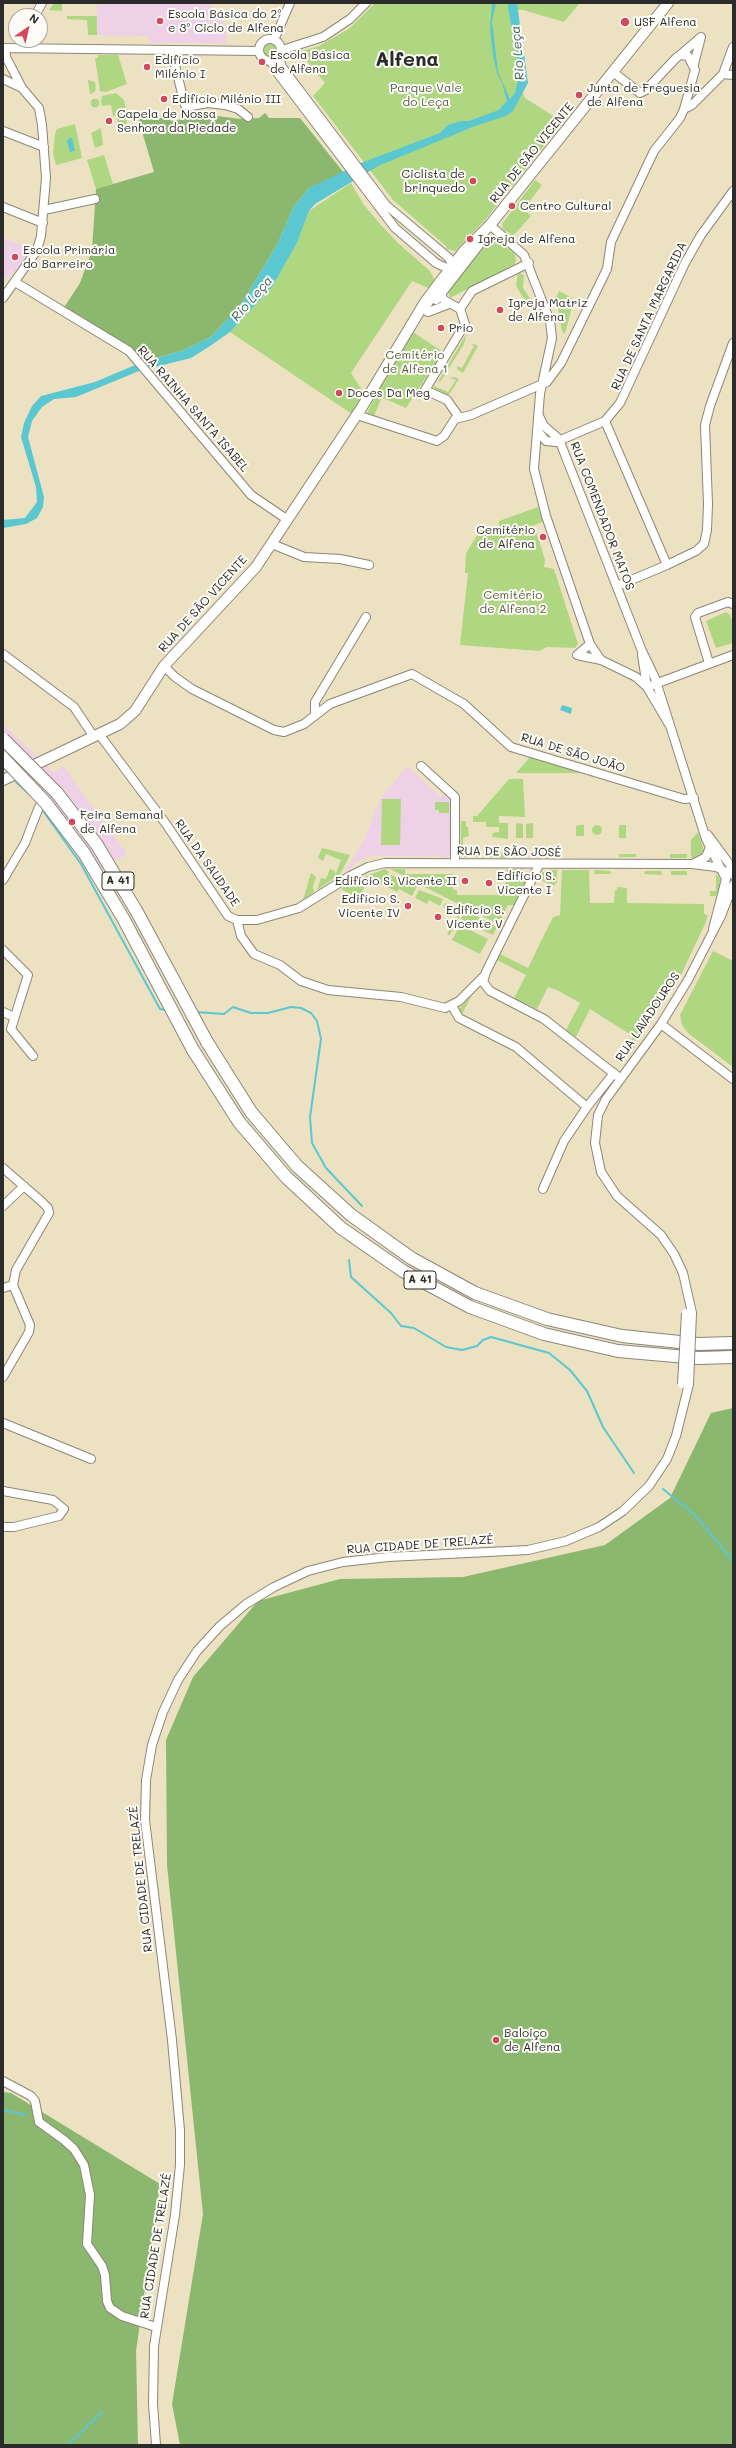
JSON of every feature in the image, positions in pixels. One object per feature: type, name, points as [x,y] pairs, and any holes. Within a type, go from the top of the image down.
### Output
[{"type":"highway","name":"A 41","points":[[3,739],[56,793],[97,845],[137,912],[207,1042],[251,1112],[297,1166],[351,1216],[411,1258],[475,1293],[547,1319],[622,1336],[699,1344],[733,1342]]},
{"type":"highway","name":"A 41","points":[[3,758],[45,802],[84,853],[123,918],[193,1050],[240,1122],[286,1177],[341,1228],[403,1271],[470,1307],[544,1334],[618,1351],[698,1358],[733,1357]]},
{"type":"main road","name":"RUA DE SÃO VICENTE","points":[[411,328],[426,311],[462,255],[490,225],[668,3]]},
{"type":"main road","name":"RUA DE SÃO VICENTE","points":[[454,269],[488,232],[490,225]]},
{"type":"main road","name":"RUA DE SÃO VICENTE","points":[[3,780],[120,724],[135,711],[164,666],[245,580],[272,544],[357,415],[428,298],[440,289]]},
{"type":"street","points":[[274,40],[290,3]]},
{"type":"street","points":[[259,51],[263,59],[277,56],[328,35],[350,19],[366,3]]},
{"type":"street","points":[[357,415],[437,441],[444,436],[455,419],[471,415],[547,382],[561,363],[601,281],[606,269],[611,242],[654,151],[680,118],[684,109],[686,95],[693,77],[694,64],[701,37],[680,55],[646,90],[640,93],[613,72]]},
{"type":"street","points":[[259,51],[266,40],[274,40],[280,46],[277,56],[276,71],[343,154],[396,228],[425,255],[436,263],[454,269]]},
{"type":"street","points":[[48,45],[171,50],[259,51]]},
{"type":"street","points":[[684,109],[692,106],[723,74],[733,47]]},
{"type":"street","points":[[3,298],[9,284],[37,250],[43,223],[44,210],[44,147],[39,108],[22,88],[6,57],[4,48]]},
{"type":"street","points":[[171,50],[186,106],[208,103],[225,105],[238,109],[248,116]]},
{"type":"street","points":[[680,55],[688,56],[694,64]]},
{"type":"street","points":[[723,74],[733,75]]},
{"type":"street","points":[[3,79],[22,88]]},
{"type":"street","points":[[3,131],[44,147]]},
{"type":"street","name":"RUA DE SANTA MARGARIDA","points":[[547,435],[573,434],[605,420],[620,403],[685,263],[701,235],[733,191]]},
{"type":"street","points":[[371,192],[398,217],[444,254],[454,269]]},
{"type":"street","points":[[44,210],[95,198]]},
{"type":"street","points":[[3,207],[43,223]]},
{"type":"street","points":[[490,225],[524,255],[529,263],[549,318],[552,338],[542,384],[538,413],[547,435],[534,470],[536,486],[590,644],[601,660]]},
{"type":"street","points":[[425,255],[433,252],[432,244]]},
{"type":"street","points":[[444,254],[453,257],[462,255]]},
{"type":"street","points":[[436,263],[441,271],[440,289],[450,304],[460,309],[465,324],[425,390],[447,400],[459,417]]},
{"type":"street","points":[[460,309],[472,291],[529,263]]},
{"type":"street","name":"RUA RAINHA SANTA ISABEL","points":[[9,284],[129,351],[251,495],[288,520]]},
{"type":"street","name":"RUA DE SÃO VICENTE","points":[[426,311],[424,309],[428,298]]},
{"type":"street","points":[[426,311],[435,311],[450,304]]},
{"type":"street","points":[[617,586],[696,551],[704,544],[706,537],[708,504],[705,425],[710,406],[733,343]]},
{"type":"street","points":[[605,420],[667,565]]},
{"type":"street","name":"RUA COMENDADOR MATOS","points":[[547,435],[617,586],[642,651],[656,682],[713,856]]},
{"type":"street","points":[[272,544],[304,557],[340,559],[369,565]]},
{"type":"street","points":[[709,663],[695,617],[698,613],[728,602],[733,604]]},
{"type":"street","points":[[315,713],[315,702],[366,617]]},
{"type":"street","points":[[590,644],[577,655],[601,660],[626,674],[636,677],[647,686],[670,726]]},
{"type":"street","name":"RUA COMENDADOR MATOS","points":[[642,651],[643,669],[647,686]]},
{"type":"street","name":"RUA DA SAUDADE","points":[[3,654],[74,707],[166,824],[228,916],[236,920],[257,920],[299,908],[331,887]]},
{"type":"street","points":[[647,686],[733,655]]},
{"type":"street","points":[[626,674],[643,669],[647,660]]},
{"type":"street","name":"RUA DE SÃO JOÃO","points":[[164,666],[175,677],[192,689],[274,730],[284,732],[298,727],[315,713],[330,704],[412,674],[464,704],[511,747],[677,797],[694,798]]},
{"type":"street","points":[[421,766],[455,797],[455,863]]},
{"type":"street","points":[[3,880],[25,843],[39,807]]},
{"type":"street","name":"RUA DE SÃO JOSÉ","points":[[331,887],[350,876],[378,864],[692,864],[713,856],[729,862]]},
{"type":"street","name":"RUA DE SÃO JOSÉ","points":[[713,856],[721,869],[733,873]]},
{"type":"street","points":[[729,862],[733,873]]},
{"type":"street","points":[[539,865],[484,976],[483,982],[490,991],[540,1016],[621,1079]]},
{"type":"street","points":[[721,869],[731,888]]},
{"type":"street","name":"RUA LAVADOUROS","points":[[598,1116],[606,1099],[661,1024],[688,980],[713,929],[715,916],[731,888],[733,873]]},
{"type":"street","points":[[236,920],[241,936],[254,954],[280,965],[301,981],[328,990],[401,997],[436,1007],[452,1006],[484,976]]},
{"type":"street","points":[[3,950],[28,975],[27,984],[11,1029],[33,1056]]},
{"type":"street","points":[[452,1006],[459,1018],[516,1046],[587,1107]]},
{"type":"street","points":[[3,1012],[14,1017]]},
{"type":"street","points":[[661,1024],[733,1079]]},
{"type":"street","points":[[543,1189],[564,1141],[587,1107],[614,1074]]},
{"type":"street","name":"RUA CIDADE DE TRELAZÉ","points":[[156,2445],[152,2385],[156,2327],[175,2215],[180,2165],[180,2130],[172,2040],[145,1820],[146,1780],[152,1745],[163,1712],[178,1680],[197,1651],[246,1604],[274,1587],[308,1571],[343,1562],[388,1556],[528,1550],[566,1541],[599,1527],[623,1510],[649,1486],[664,1464],[676,1436],[684,1398],[689,1313],[688,1300],[683,1272],[661,1235],[617,1196],[602,1172],[595,1143],[598,1116]]},
{"type":"street","points":[[3,1168],[48,1208],[49,1213],[16,1270],[13,1285],[30,1325],[29,1332],[3,1376]]},
{"type":"street","points":[[3,1206],[24,1186]]},
{"type":"street","points":[[3,1288],[13,1285]]},
{"type":"street","points":[[3,1423],[90,1459]]},
{"type":"street","points":[[3,1491],[53,1500],[64,1509],[59,1516],[14,1527],[3,1527]]},
{"type":"street","points":[[3,2081],[31,2096],[34,2101],[39,2122],[74,2149],[84,2165],[90,2195],[87,2244],[104,2270],[106,2297],[110,2308],[122,2316],[156,2327]]},
{"type":"shaded area","name":"Escola Básica do 2º e 3º Ciclo de Alfena","points":[[97,3],[209,3],[226,26],[226,45],[219,43],[150,43],[148,36],[97,35]]},
{"type":"shaded area","name":"Escola Primária do Barreiro","points":[[3,238],[30,248],[19,267],[6,279],[3,278]]},
{"type":"shaded area","points":[[3,724],[54,773],[62,766],[66,770],[127,854],[90,877],[42,802],[3,769]]},
{"type":"shaded area","points":[[407,766],[440,796],[449,795],[451,799],[451,854],[446,858],[440,856],[371,856],[355,863],[352,868],[344,872],[363,843],[381,798]]},
{"type":"green space","points":[[54,3],[62,3],[62,11],[49,10]]},
{"type":"green space","name":"Parque Vale do Leça","points":[[375,3],[580,3],[564,22],[523,10],[509,10],[517,60],[518,80],[525,98],[563,122],[485,220],[455,251],[447,249],[446,246],[393,200],[313,96],[325,83],[299,52],[319,46],[350,28]]},
{"type":"green space","points":[[67,16],[97,16],[97,35],[88,35],[87,20],[67,19]]},
{"type":"green space","points":[[271,43],[276,45],[278,50],[276,55],[271,57],[266,55],[264,50],[266,45]]},
{"type":"green space","points":[[98,55],[118,55],[127,84],[106,92],[100,91],[95,58],[98,58]]},
{"type":"green space","points":[[88,80],[95,82],[96,90],[90,94]]},
{"type":"green space","points":[[116,93],[124,100],[126,109],[127,127],[120,129],[116,116],[113,116],[111,105],[102,106],[101,101],[102,96]]},
{"type":"green space","points":[[93,99],[97,99],[99,103],[97,107],[93,107],[91,105],[91,101]]},
{"type":"green space","points":[[265,113],[269,118],[300,118],[344,173],[309,188],[293,208],[278,243],[242,303],[211,337],[184,350],[143,362],[67,311],[65,306],[80,283],[92,250],[96,189],[154,172],[138,118],[165,118],[165,115],[169,114],[171,121],[209,115],[241,119],[259,118]]},
{"type":"green space","points":[[75,124],[82,158],[56,165],[53,154],[57,129]]},
{"type":"green space","points":[[101,128],[103,145],[95,148],[91,133]]},
{"type":"green space","points":[[104,155],[113,184],[96,189],[87,160]]},
{"type":"green space","points":[[535,180],[542,185],[524,209],[531,216],[513,236],[503,229],[502,224]]},
{"type":"green space","points":[[351,183],[364,205],[380,224],[399,244],[430,271],[435,281],[428,288],[412,281],[351,373],[363,392],[352,414],[230,332],[272,287],[297,243],[309,211]]},
{"type":"green space","points":[[494,238],[514,253],[516,258],[515,264],[450,298],[448,291],[480,249],[482,250],[486,243]]},
{"type":"green space","points":[[518,273],[524,275],[523,288],[538,311],[537,314],[532,311],[516,286]]},
{"type":"green space","points":[[559,291],[574,299],[565,334],[562,331],[556,298]]},
{"type":"green space","name":"Cemitério de Alfena 1","points":[[413,332],[443,352],[406,408],[376,395]]},
{"type":"green space","points":[[467,333],[464,344],[441,381],[438,382]]},
{"type":"green space","points":[[474,344],[478,346],[463,373],[457,369],[457,366],[462,368],[474,346],[471,345]]},
{"type":"green space","points":[[454,377],[459,379],[448,396],[433,388],[434,386],[448,392],[456,380],[450,378]]},
{"type":"green space","points":[[375,397],[381,399],[374,416],[367,413]]},
{"type":"green space","name":"Cemitério de Alfena 2","points":[[538,507],[543,522],[534,525],[545,560],[544,567],[554,569],[578,644],[575,648],[547,647],[539,651],[460,645],[468,573],[465,573],[466,553],[483,526],[499,527],[499,521]]},
{"type":"green space","points":[[726,612],[730,615],[733,623],[733,643],[716,648],[706,621]]},
{"type":"green space","points":[[530,757],[580,772],[580,773],[516,773]]},
{"type":"green space","points":[[509,779],[523,779],[525,817],[499,816],[499,823],[508,823],[508,839],[492,837],[493,833],[499,832],[499,827],[486,827],[486,822],[473,822],[473,816],[477,816]]},
{"type":"green space","points":[[382,799],[401,799],[400,845],[381,845]]},
{"type":"green space","points":[[435,802],[449,802],[449,813],[439,813],[439,810],[435,810]]},
{"type":"green space","points":[[461,821],[466,821],[469,836],[463,838],[463,845],[461,845]]},
{"type":"green space","points":[[516,823],[523,824],[523,838],[516,838]]},
{"type":"green space","points":[[533,823],[533,838],[526,838],[526,824]]},
{"type":"green space","points":[[584,825],[584,836],[576,836],[576,826]]},
{"type":"green space","points":[[595,825],[599,825],[601,826],[601,834],[595,835],[592,832],[592,828]]},
{"type":"green space","points":[[619,825],[626,825],[626,838],[619,838]]},
{"type":"green space","points":[[698,832],[704,850],[699,857],[691,858],[691,840]]},
{"type":"green space","points":[[461,847],[463,847],[464,854],[481,854],[481,857],[464,857],[461,853]]},
{"type":"green space","points":[[322,848],[350,855],[340,874],[337,876],[336,873],[341,860],[326,854],[323,861],[318,858]]},
{"type":"green space","points":[[507,853],[507,858],[490,857],[490,854]]},
{"type":"green space","points":[[541,854],[559,854],[559,856],[547,858],[541,857]]},
{"type":"green space","points":[[619,854],[636,854],[636,857],[619,857]]},
{"type":"green space","points":[[670,854],[687,854],[687,858],[670,858]]},
{"type":"green space","points":[[330,869],[335,871],[336,877],[317,890],[321,878],[326,879]]},
{"type":"green space","points":[[385,869],[389,872],[383,885],[369,878],[359,898],[341,889],[353,881]]},
{"type":"green space","points":[[390,869],[405,869],[405,874],[404,876]]},
{"type":"green space","points":[[507,869],[523,869],[527,878],[514,905],[508,905],[498,924],[405,877],[406,874],[453,874],[453,890],[457,890],[457,895],[504,895]]},
{"type":"green space","points":[[548,870],[557,870],[557,882],[554,886],[538,879],[541,873]]},
{"type":"green space","points":[[562,870],[589,870],[590,903],[614,903],[615,890],[617,890],[617,887],[627,888],[627,903],[704,904],[704,914],[708,915],[680,977],[676,977],[634,1043],[634,1048],[621,1065],[633,1036],[590,1009],[576,1037],[566,1030],[580,1003],[557,990],[548,987],[537,1009],[514,998],[526,975],[497,960],[500,954],[528,968],[553,917],[560,915]]},
{"type":"green space","points":[[595,870],[610,871],[611,874],[594,874]]},
{"type":"green space","points":[[645,871],[661,871],[662,875],[644,874]]},
{"type":"green space","points":[[671,871],[687,871],[687,875],[671,875]]},
{"type":"green space","points":[[311,873],[316,877],[313,886],[314,892],[303,900]]},
{"type":"green space","points":[[716,873],[720,879],[720,886],[716,896],[710,896],[710,891],[716,891]]},
{"type":"green space","points":[[391,875],[417,886],[412,896],[399,889],[397,892],[386,886]]},
{"type":"green space","points":[[419,890],[443,899],[440,906],[429,900],[427,904],[415,898]]},
{"type":"green space","points":[[445,903],[457,909],[459,907],[463,909],[450,935],[447,934],[457,918],[457,914],[443,907]]},
{"type":"green space","points":[[465,910],[497,927],[493,935],[461,919]]},
{"type":"green space","points":[[460,925],[488,939],[480,954],[452,940]]},
{"type":"green space","points":[[713,951],[733,961],[733,1067],[688,1033],[682,1025],[680,1015]]},
{"type":"green space","points":[[472,995],[461,1016],[459,1009]]},
{"type":"green space","points":[[733,1408],[733,2445],[180,2445],[172,2404],[203,2214],[167,1865],[166,1740],[193,1677],[258,1601],[340,1579],[463,1577],[605,1545],[670,1498],[711,1413]]},
{"type":"green space","points":[[3,2092],[11,2093],[160,2184],[136,2351],[138,2445],[3,2445]]},
{"type":"water","name":"Rio Leça","points":[[492,3],[496,3],[492,21],[498,72],[510,99],[515,93],[518,80],[517,60],[508,3],[517,3],[528,83],[513,111],[506,116],[475,126],[378,166],[315,204],[309,211],[297,243],[272,287],[230,332],[191,358],[139,371],[76,397],[54,399],[42,407],[32,421],[28,437],[44,497],[43,507],[37,518],[26,524],[3,528],[3,520],[25,518],[37,502],[36,487],[21,437],[24,423],[32,406],[41,396],[95,382],[140,363],[184,350],[211,337],[242,303],[278,243],[293,208],[309,188],[361,163],[440,133],[448,125],[461,121],[469,121],[499,110],[507,101],[502,83],[497,73],[493,55],[490,28]]},
{"type":"water","points":[[69,138],[72,138],[75,151],[70,152],[67,141]]},
{"type":"water","points":[[562,705],[572,708],[571,714],[560,710]]},
{"type":"waterway","points":[[16,782],[28,793]]},
{"type":"waterway","points":[[41,808],[81,864],[160,1009],[166,1010]]},
{"type":"waterway","points":[[196,1012],[224,1014],[233,1007],[251,1013],[268,1013],[291,1007],[301,1008],[311,1013],[317,1021],[321,1039],[310,1117],[312,1143],[326,1168],[362,1206]]},
{"type":"waterway","points":[[349,1260],[351,1277],[391,1313],[401,1326],[414,1328],[446,1347],[462,1350],[477,1346],[483,1340],[491,1337],[549,1353],[570,1370],[587,1391],[603,1427],[634,1473]]},
{"type":"waterway","points":[[663,1489],[695,1515],[733,1561]]},
{"type":"waterway","points":[[3,2110],[26,2115]]},
{"type":"waterway","points":[[68,2445],[102,2412]]},
{"type":"place","name":"Escola Básica do 2º e 3º Ciclo de Alfena","points":[[160,21]]},
{"type":"place","name":"USF Alfena","points":[[625,22]]},
{"type":"place","name":"Escola Básica de Alfena","points":[[262,62]]},
{"type":"place","name":"Edifício Milénio I","points":[[147,67]]},
{"type":"place","name":"Junta de Freguesia de Alfena","points":[[579,95]]},
{"type":"place","name":"Edifício Milénio III","points":[[164,99]]},
{"type":"place","name":"Capela de Nossa Senhora da Piedade","points":[[109,121]]},
{"type":"place","name":"Ciclista de brinquedo","points":[[473,181]]},
{"type":"place","name":"Centro Cultural","points":[[512,206]]},
{"type":"place","name":"Igreja de Alfena","points":[[470,239]]},
{"type":"place","name":"Escola Primária do Barreiro","points":[[15,257]]},
{"type":"place","name":"Igreja Matriz de Alfena","points":[[500,310]]},
{"type":"place","name":"Prio","points":[[441,328]]},
{"type":"place","name":"Doces Da Meg","points":[[339,393]]},
{"type":"place","name":"Cemitério de Alfena","points":[[543,537]]},
{"type":"place","name":"Feira Semanal de Alfena","points":[[72,822]]},
{"type":"place","name":"Edifício S. Vicente II","points":[[465,881]]},
{"type":"place","name":"Edifício S. Vicente I","points":[[489,883]]},
{"type":"place","name":"Edifício S. Vicente IV","points":[[408,906]]},
{"type":"place","name":"Edificío S. Vicente V","points":[[438,917]]},
{"type":"place","name":"Baloiço de Alfena","points":[[496,2040]]},
{"type":"district","name":"Alfena","points":[[407,60]]}]
